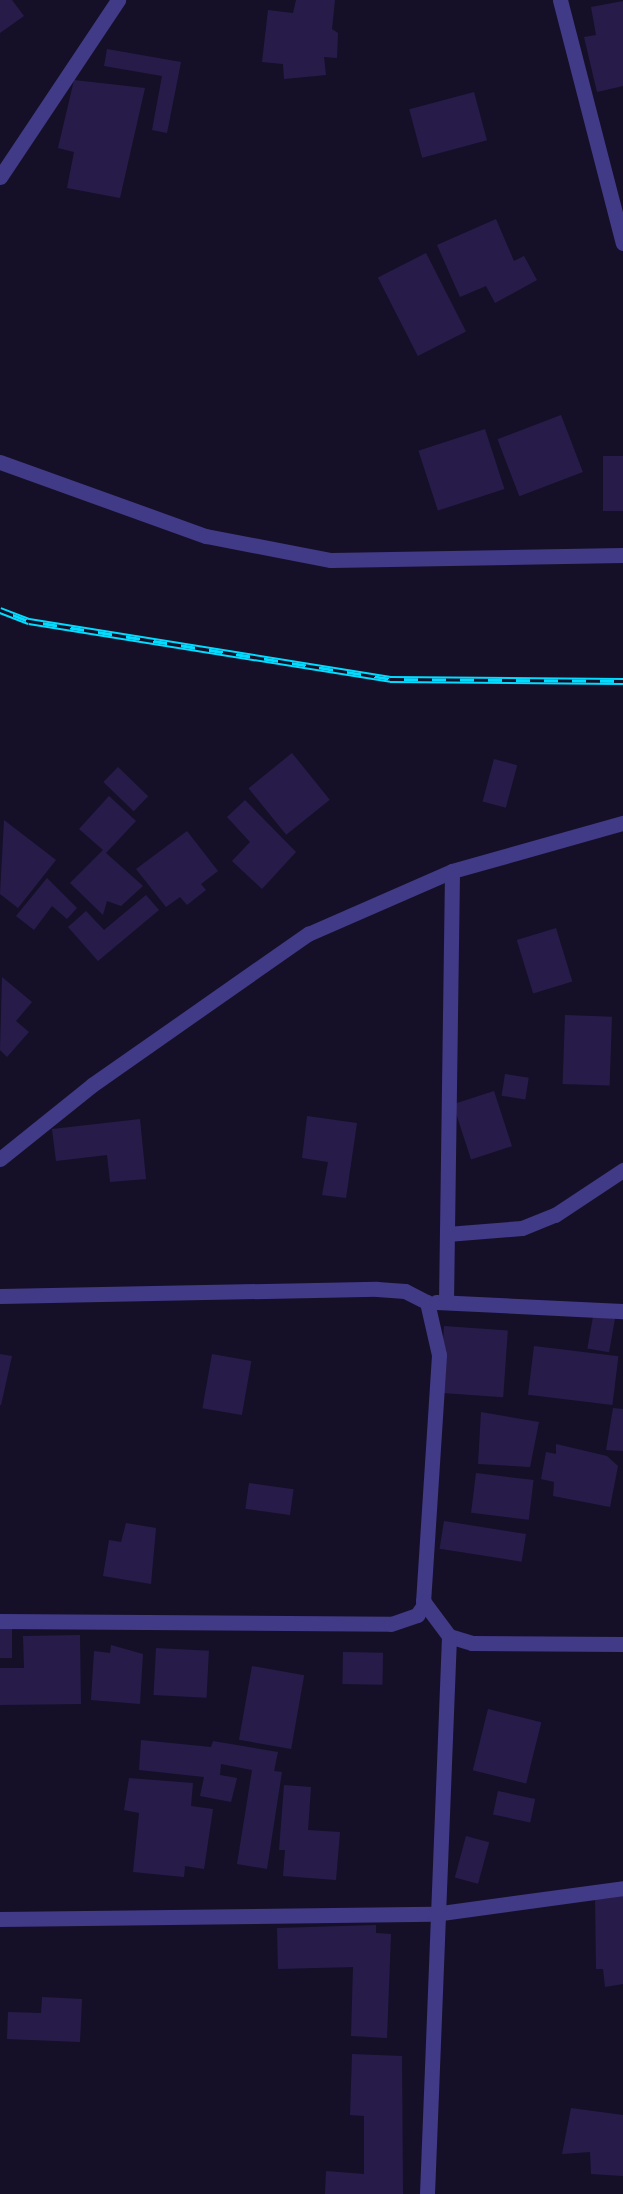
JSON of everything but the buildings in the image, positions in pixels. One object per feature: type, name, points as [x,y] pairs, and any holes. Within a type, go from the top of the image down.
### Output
[{"type":"street","points":[[0,177],[118,0]]},
{"type":"street","points":[[560,0],[623,243]]},
{"type":"street","points":[[0,462],[206,536],[331,560],[623,555]]},
{"type":"street","points":[[0,1159],[92,1085],[308,934],[452,871],[623,823]]},
{"type":"street","points":[[446,1302],[452,871]]},
{"type":"street","points":[[447,1234],[522,1228],[555,1215],[623,1170]]},
{"type":"street","points":[[0,1296],[377,1290],[405,1291],[427,1302],[623,1311]]},
{"type":"street","points":[[0,1621],[391,1624],[417,1615],[424,1603],[439,1355],[427,1302]]},
{"type":"street","points":[[424,1603],[449,1636],[472,1642],[623,1644]]},
{"type":"street","points":[[427,2194],[434,1914],[449,1636]]},
{"type":"street","points":[[0,1919],[434,1914],[623,1888]]},
{"type":"railway","points":[[0,610],[29,621],[390,679],[623,681]]}]
